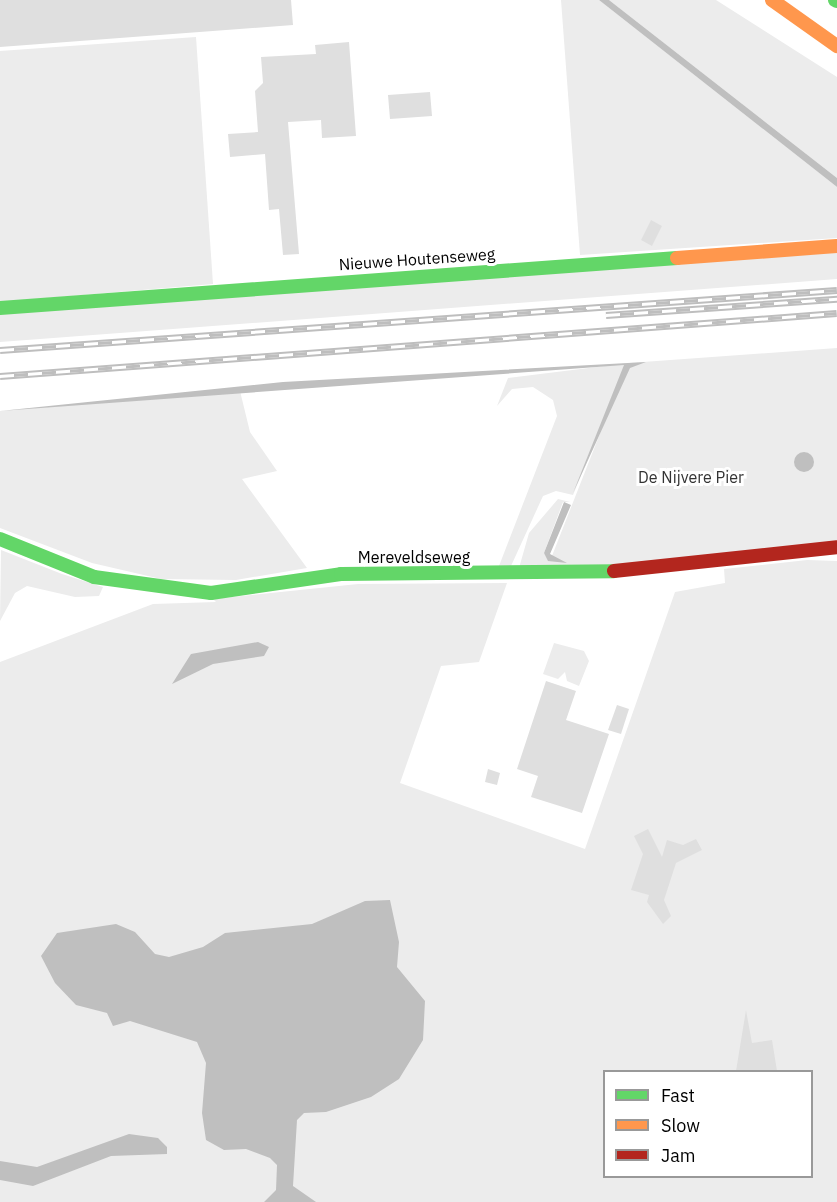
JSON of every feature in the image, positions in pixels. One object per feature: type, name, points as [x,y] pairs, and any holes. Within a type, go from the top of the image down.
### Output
[{"type":"main road","points":[[772,0],[837,46]]},
{"type":"main road","name":"Nieuwe Houtenseweg","points":[[0,308],[837,246]]},
{"type":"main road","name":"Mereveldseweg","points":[[0,539],[94,577],[151,589],[211,593],[341,574],[591,573],[837,547]]},
{"type":"green space","points":[[561,0],[599,0],[837,187],[837,238],[580,255]]},
{"type":"green space","points":[[609,0],[716,0],[837,77],[837,178]]},
{"type":"green space","points":[[196,37],[213,284],[0,302],[0,51]]},
{"type":"green space","points":[[837,250],[837,279],[0,342],[0,312]]},
{"type":"green space","name":"De Nijvere Pier","points":[[837,348],[837,543],[687,562],[519,568],[529,533],[558,499],[570,502],[563,502],[544,553],[550,561],[621,380],[573,495],[556,491],[543,496],[511,566],[499,566],[557,416],[553,400],[533,387],[512,389],[497,406],[508,378],[629,363]]},
{"type":"green space","points":[[240,391],[250,432],[277,471],[242,479],[307,568],[236,580],[161,579],[92,563],[0,528],[0,411]]},
{"type":"green space","points":[[1,550],[103,587],[99,596],[75,597],[27,586],[15,593],[0,621]]},
{"type":"green space","points":[[807,560],[837,561],[837,1202],[0,1202],[0,662],[153,604],[216,602],[213,599],[358,584],[507,583],[479,662],[441,666],[400,783],[585,849],[675,592],[725,583],[724,569]]},
{"type":"green space","points":[[554,643],[584,651],[589,661],[579,686],[567,681],[565,672],[558,679],[543,674]]},
{"type":"shaded area","points":[[599,0],[609,0],[837,178],[837,187]]},
{"type":"shaded area","points":[[646,362],[630,368],[573,493],[624,365],[0,411],[283,382]]},
{"type":"shaded area","points":[[800,452],[808,452],[814,458],[814,466],[808,472],[800,472],[794,466],[794,458]]},
{"type":"shaded area","points":[[564,502],[571,505],[550,554],[567,563],[548,561],[544,553]]},
{"type":"shaded area","points":[[258,642],[269,647],[264,656],[213,664],[172,684],[191,654]]},
{"type":"shaded area","points":[[390,900],[399,942],[397,967],[425,1001],[423,1040],[399,1079],[371,1097],[326,1112],[304,1113],[297,1120],[293,1186],[316,1202],[264,1202],[276,1190],[277,1165],[270,1158],[246,1149],[224,1150],[206,1140],[202,1113],[206,1063],[197,1042],[130,1021],[113,1026],[107,1013],[76,1005],[55,983],[41,956],[57,933],[116,924],[135,932],[155,954],[169,957],[203,947],[225,933],[312,924],[365,901]]},
{"type":"shaded area","points":[[129,1134],[158,1138],[167,1147],[167,1154],[111,1156],[33,1186],[0,1180],[0,1161],[37,1167]]},
{"type":"building","points":[[0,0],[291,0],[293,25],[0,47]]},
{"type":"building","points":[[349,42],[356,136],[322,138],[321,120],[288,122],[299,254],[283,255],[279,209],[269,210],[265,154],[230,157],[228,134],[258,132],[255,91],[263,83],[261,57],[316,54],[315,45]]},
{"type":"building","points":[[430,92],[432,116],[390,119],[388,95]]},
{"type":"building","points":[[651,220],[662,226],[652,246],[641,240]]},
{"type":"building","points":[[546,681],[576,691],[566,720],[609,734],[582,813],[531,797],[538,776],[517,769]]},
{"type":"building","points":[[617,705],[629,709],[621,734],[608,730]]},
{"type":"building","points":[[488,769],[500,773],[497,785],[485,782]]},
{"type":"building","points":[[648,829],[662,857],[667,840],[683,845],[696,839],[702,850],[676,863],[664,900],[671,916],[663,924],[647,902],[649,895],[631,890],[643,854],[634,836]]},
{"type":"building","points":[[746,1010],[752,1043],[772,1040],[777,1070],[736,1070]]},
{"type":"railway","points":[[0,350],[837,290]]},
{"type":"railway","points":[[606,315],[837,299]]},
{"type":"railway","points":[[0,376],[837,313]]},
{"type":"traffic: fast","points":[[0,308],[677,258]]},
{"type":"traffic: fast","points":[[0,539],[94,577],[211,593],[341,574],[614,571]]},
{"type":"traffic: slow","points":[[772,0],[837,46]]},
{"type":"traffic: slow","points":[[677,258],[837,246]]},
{"type":"traffic: jam","points":[[614,571],[837,547]]}]
